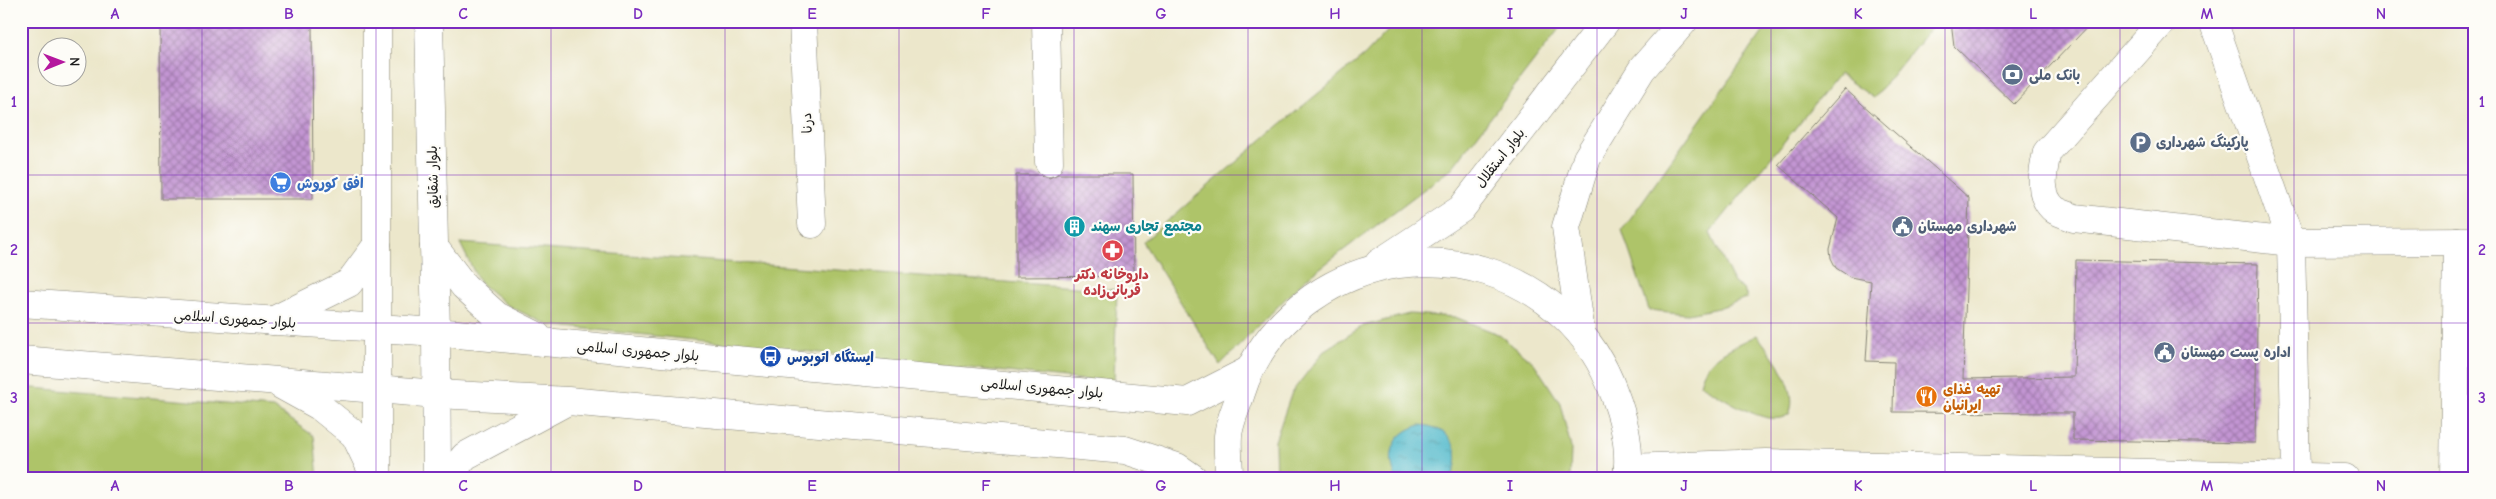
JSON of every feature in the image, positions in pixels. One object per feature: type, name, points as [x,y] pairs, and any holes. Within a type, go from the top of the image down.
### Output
[{"type":"street","points":[[376,478],[378,389],[377,21]]},
{"type":"street","name":"بلوار شقایق","points":[[428,21],[438,394],[437,478]]},
{"type":"street","name":"درنا","points":[[802,21],[812,224]]},
{"type":"street","points":[[1046,21],[1049,162]]},
{"type":"street","name":"بلوار استقلال","points":[[1370,269],[1461,209],[1606,21]]},
{"type":"street","points":[[1581,332],[1566,227],[1587,158],[1642,69],[1684,21]]},
{"type":"street","points":[[2163,21],[2047,152],[2043,174],[2043,191],[2054,209],[2074,218],[2291,242],[2466,240],[2454,478]]},
{"type":"street","points":[[2213,21],[2291,242],[2296,476]]},
{"type":"street","points":[[270,322],[349,283],[377,245]]},
{"type":"street","points":[[434,247],[464,286],[497,316],[552,343]]},
{"type":"street","points":[[1229,478],[1228,435],[1248,371],[1270,337],[1298,308],[1332,285],[1370,269],[1416,261],[1462,264],[1506,277],[1547,301],[1581,332],[1608,373],[1624,419],[1628,473],[1766,463],[2193,476],[2345,478]]},
{"type":"street","name":"بلوار جمهوری اسلامی","points":[[21,303],[378,330],[436,332],[1187,402],[1248,371]]},
{"type":"street","points":[[21,360],[438,394],[568,401],[1125,450],[1177,467],[1194,478]]},
{"type":"street","points":[[271,380],[319,406],[355,435],[376,478]]},
{"type":"street","points":[[447,478],[465,456],[568,401]]},
{"type":"green space","points":[[1397,21],[1565,21],[1452,168],[1303,281],[1220,365],[1143,242],[1271,132],[1365,55]]},
{"type":"green space","points":[[1771,21],[1927,21],[1932,26],[1874,98],[1839,74],[1710,233],[1734,283],[1744,290],[1747,298],[1718,308],[1688,314],[1649,310],[1622,230]]},
{"type":"green space","points":[[460,243],[1117,290],[1114,383],[548,325],[507,305],[479,282]]},
{"type":"green space","points":[[1409,314],[1455,317],[1498,334],[1534,363],[1560,403],[1571,448],[1570,478],[1276,478],[1275,441],[1292,392],[1324,351],[1363,326]]},
{"type":"green space","points":[[1757,335],[1783,372],[1788,383],[1792,404],[1789,414],[1780,418],[1769,418],[1744,410],[1700,384],[1703,374],[1714,359]]},
{"type":"green space","points":[[21,387],[273,408],[314,436],[318,478],[21,478]]},
{"type":"water","points":[[1420,425],[1430,426],[1439,430],[1447,435],[1452,442],[1457,458],[1451,478],[1395,476],[1391,459],[1394,444],[1404,433]]},
{"type":"building","points":[[160,21],[312,21],[313,199],[161,199]]},
{"type":"building","name":"بانک ملی","points":[[1951,21],[2093,21],[2014,104],[1954,46]]},
{"type":"building","points":[[1845,89],[1969,198],[1963,379],[2074,377],[2076,260],[2258,264],[2255,443],[2073,440],[2073,413],[1893,412],[1894,362],[1866,361],[1871,281],[1850,277],[1836,268],[1831,258],[1830,249],[1838,218],[1778,165]]},
{"type":"building","name":"مجتمع تجاری سهند","points":[[1058,174],[1133,174],[1134,276],[1016,277],[1016,175],[1040,175],[1049,178]]},
{"type":"place","name":"بانک ملی","points":[[2013,75]]},
{"type":"place","name":"پارکینگ شهرداری","points":[[2140,142]]},
{"type":"place","name":"افق کوروش","points":[[281,183]]},
{"type":"place","name":"مجتمع تجاری سهند","points":[[1075,226]]},
{"type":"place","name":"شهرداری مهستان","points":[[1902,226]]},
{"type":"place","name":"داروخانه دکتر قربانی‌زاده","points":[[1112,251]]},
{"type":"place","name":"اداره پست مهستان","points":[[2165,352]]},
{"type":"place","name":"ایستگاه اتوبوس","points":[[771,357]]},
{"type":"place","name":"تهیه غذای ایرانیان","points":[[1927,397]]}]
